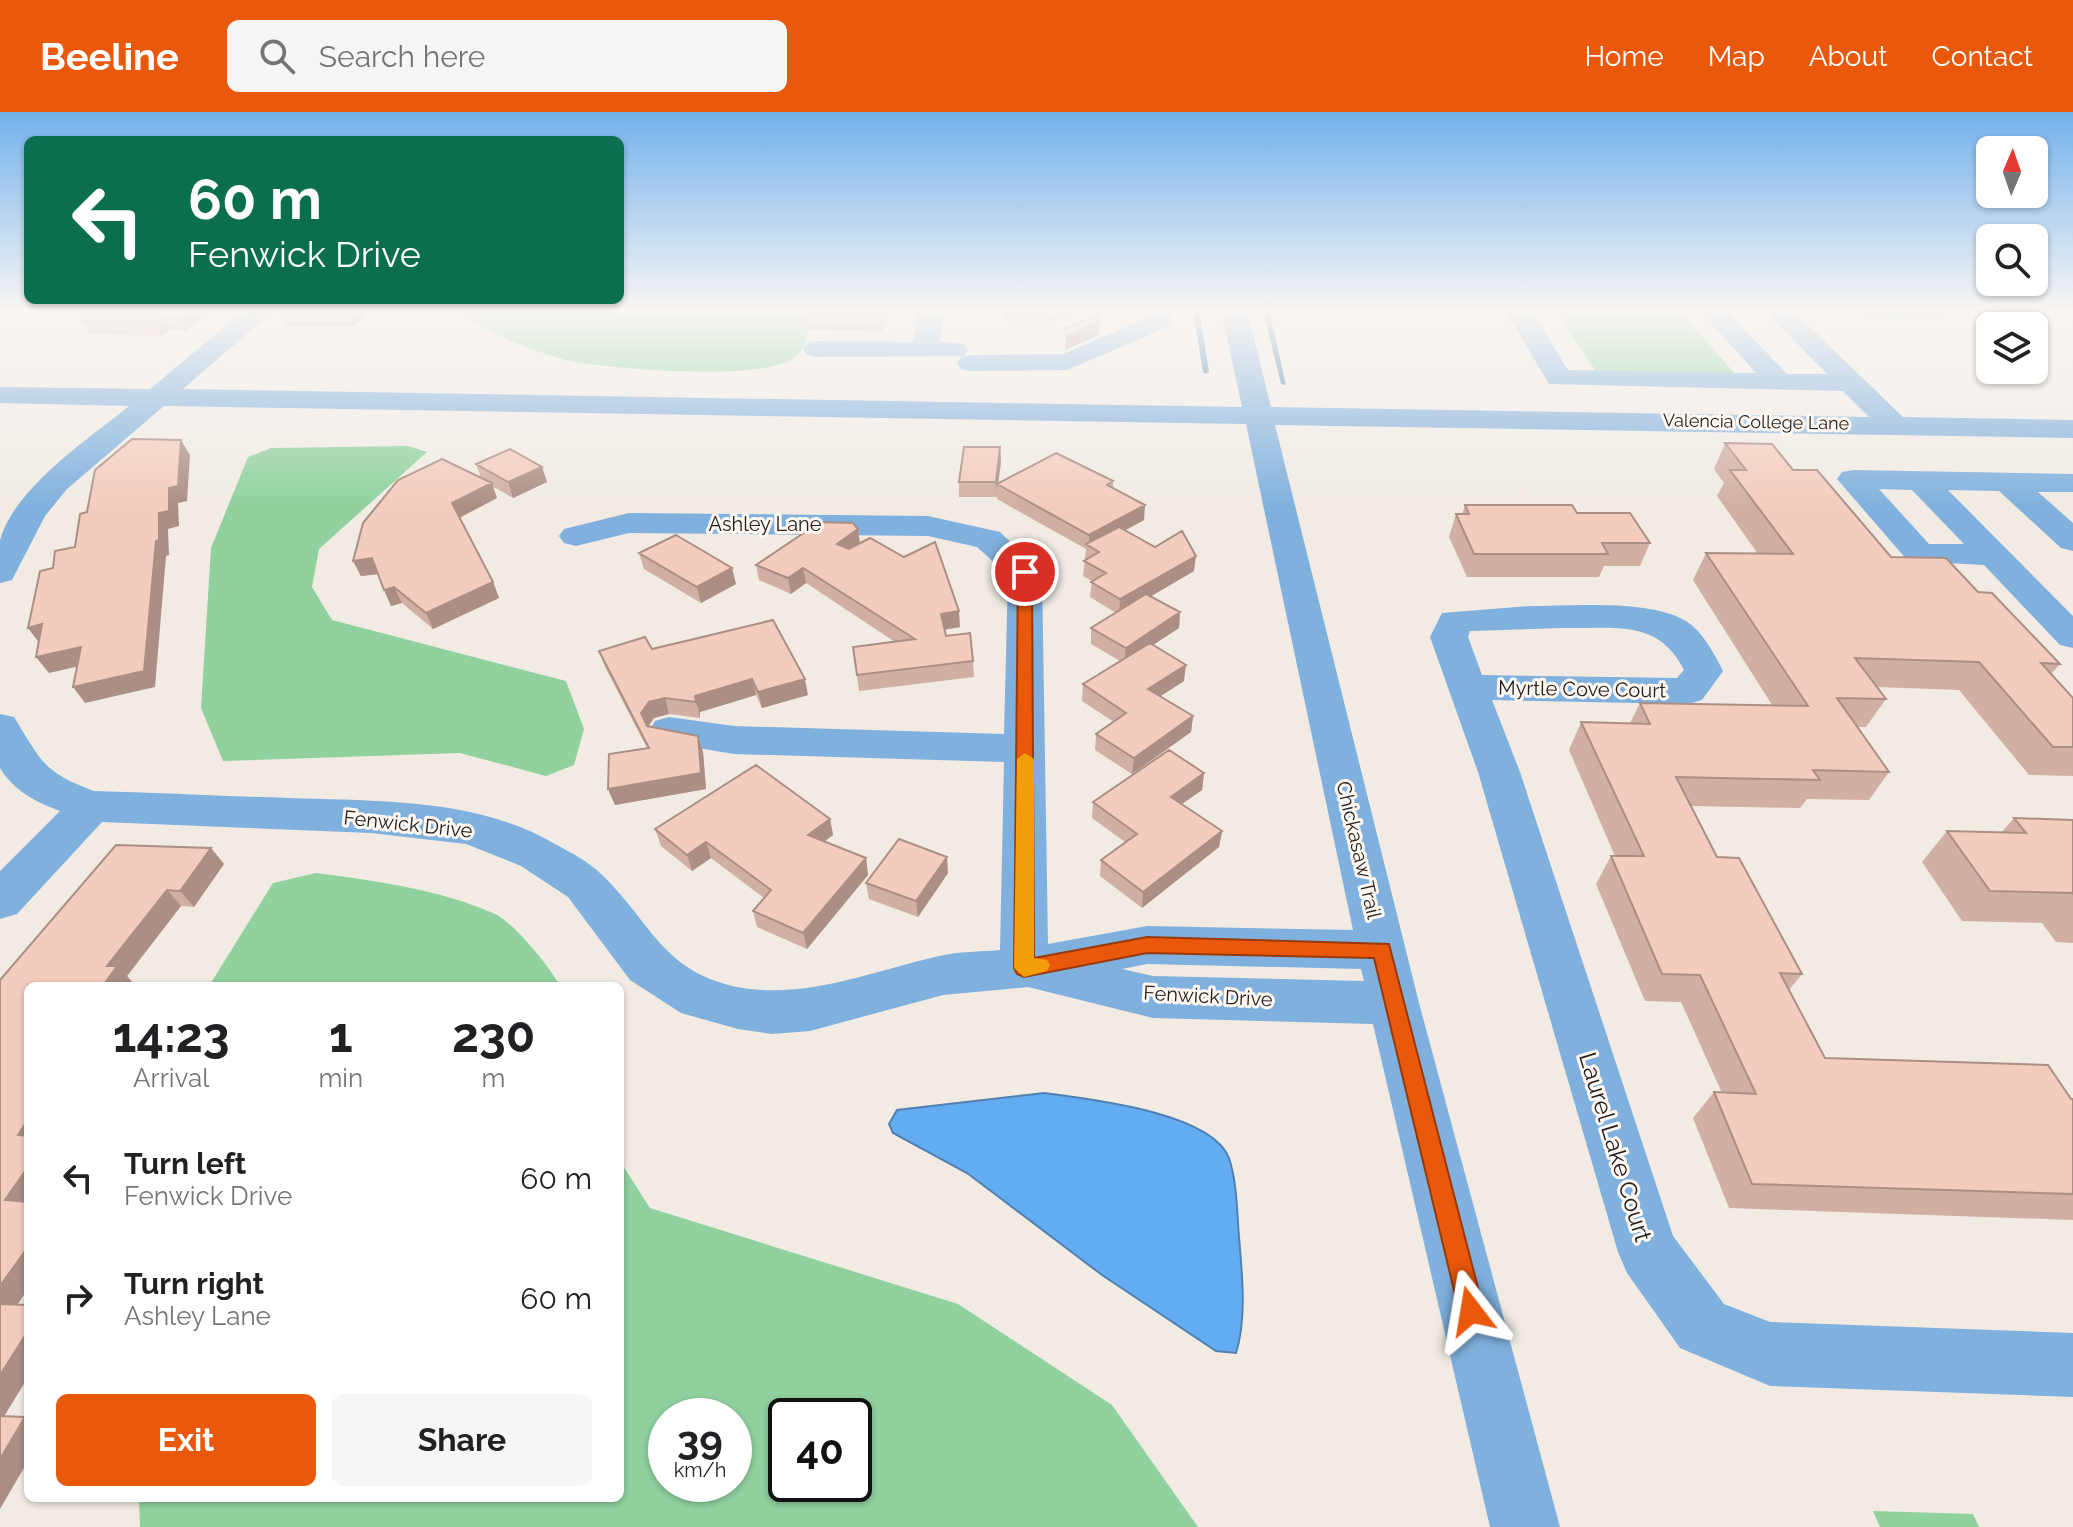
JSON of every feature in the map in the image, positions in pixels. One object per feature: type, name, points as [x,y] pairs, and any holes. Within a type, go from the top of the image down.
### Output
[{"type":"street","points":[[0,573],[15,514],[182,376]]},
{"type":"street","points":[[964,410],[969,376]]},
{"type":"street","name":"Chickasaw Trail","points":[[1249,376],[1388,976],[1525,1527]]},
{"type":"street","points":[[1558,376],[1851,383]]},
{"type":"street","points":[[1774,376],[1780,382]]},
{"type":"street","points":[[1844,376],[1893,424]]},
{"type":"street","name":"Valencia College Lane","points":[[0,395],[2073,429]]},
{"type":"street","points":[[1993,555],[1920,554],[1853,479],[2073,483]]},
{"type":"street","points":[[1920,480],[2073,637]]},
{"type":"street","points":[[2008,482],[2073,541]]},
{"type":"street","name":"Ashley Lane","points":[[576,536],[629,523],[912,525],[988,539],[1025,572],[1024,968]]},
{"type":"street","name":"Myrtle Cove Court","points":[[1455,621],[1630,620],[1664,625],[1687,640],[1704,671],[1688,691],[1467,687]]},
{"type":"street","name":"Laurel Lake Court","points":[[1455,621],[1449,637],[1499,772],[1648,1252],[1702,1326],[1770,1354],[2073,1365]]},
{"type":"street","name":"Fenwick Drive","points":[[0,727],[19,765],[46,789],[91,806],[371,817],[469,828],[505,840],[567,872],[600,903],[647,966],[699,998],[738,1008],[772,1013],[810,1010],[943,975],[1024,968],[1153,997],[1388,976]]},
{"type":"street","points":[[669,731],[734,740],[1025,749]]},
{"type":"street","points":[[0,901],[91,806]]},
{"type":"green space","points":[[408,446],[427,452],[319,549],[312,587],[332,620],[566,681],[584,729],[574,765],[546,776],[460,753],[223,761],[201,708],[211,548],[248,457],[271,448]]},
{"type":"green space","points":[[316,873],[430,892],[474,905],[512,926],[557,982],[211,982],[273,883]]},
{"type":"green space","points":[[624,1167],[650,1208],[958,1304],[1112,1405],[1198,1527],[140,1527],[139,1502],[624,1502]]},
{"type":"green space","points":[[1873,1511],[1973,1514],[1979,1527],[1880,1527]]},
{"type":"water","points":[[1044,1093],[1146,1110],[1199,1129],[1218,1142],[1229,1158],[1236,1197],[1243,1295],[1242,1325],[1236,1353],[1216,1351],[1102,1275],[967,1173],[893,1133],[889,1124],[897,1110]]},
{"type":"building","points":[[132,439],[181,440],[178,486],[169,488],[169,511],[159,513],[159,540],[156,541],[144,671],[73,687],[81,647],[36,657],[42,624],[28,628],[40,571],[53,568],[55,551],[75,547],[80,514],[87,512],[95,470]]},
{"type":"building","points":[[1725,443],[1772,444],[1793,470],[1817,470],[1891,557],[1946,558],[1978,592],[1992,593],[2060,664],[2041,663],[2073,698],[2073,747],[2053,747],[1979,662],[1855,658],[1886,699],[1837,698],[1889,772],[1813,770],[1820,780],[1676,777],[1717,857],[1739,858],[1802,974],[1780,973],[1825,1058],[2048,1065],[2073,1099],[2073,1194],[1752,1184],[1714,1092],[1756,1094],[1700,975],[1662,974],[1611,856],[1644,856],[1581,722],[1650,724],[1640,703],[1808,706],[1706,553],[1793,554],[1730,470],[1746,470]]},
{"type":"building","points":[[964,447],[1000,447],[996,482],[959,482]]},
{"type":"building","points":[[510,449],[542,467],[508,482],[476,464]]},
{"type":"building","points":[[1056,453],[1113,481],[1107,485],[1145,505],[1089,535],[997,484]]},
{"type":"building","points":[[442,459],[492,483],[452,503],[493,582],[426,613],[394,587],[384,590],[372,558],[353,561],[363,523],[398,480]]},
{"type":"building","points":[[1465,505],[1572,505],[1577,513],[1630,513],[1650,543],[1602,543],[1608,554],[1474,554],[1456,514],[1469,514]]},
{"type":"building","points":[[820,522],[853,523],[858,529],[837,544],[849,549],[870,538],[904,557],[935,542],[959,611],[941,614],[946,636],[970,633],[973,661],[857,675],[853,647],[915,639],[803,568],[788,578],[756,565]]},
{"type":"building","points":[[1119,527],[1155,547],[1182,531],[1196,556],[1120,599],[1091,582],[1106,573],[1084,561],[1099,552],[1086,544]]},
{"type":"building","points":[[676,535],[732,568],[697,587],[639,553]]},
{"type":"building","points":[[1146,594],[1180,612],[1126,648],[1091,628]]},
{"type":"building","points":[[773,620],[805,679],[758,692],[752,679],[695,696],[696,702],[665,698],[649,702],[641,713],[647,726],[698,736],[701,773],[608,789],[609,754],[649,748],[599,651],[645,637],[652,649]]},
{"type":"building","points":[[1150,643],[1186,665],[1148,689],[1193,716],[1134,758],[1096,734],[1126,713],[1083,684]]},
{"type":"building","points":[[1169,750],[1204,773],[1171,797],[1222,831],[1143,892],[1101,860],[1137,834],[1093,802]]},
{"type":"building","points":[[756,765],[830,819],[808,835],[866,858],[803,933],[753,911],[771,890],[706,842],[687,855],[655,829]]},
{"type":"building","points":[[2014,818],[2073,820],[2073,894],[1990,891],[1947,831],[2026,833]]},
{"type":"building","points":[[899,839],[947,857],[916,901],[866,883]]},
{"type":"building","points":[[116,845],[211,848],[180,891],[167,890],[107,966],[117,966],[106,982],[24,982],[24,1126],[18,1135],[24,1136],[24,1173],[5,1200],[24,1202],[24,1253],[0,1286],[0,980]]},
{"type":"building","points":[[0,1304],[24,1305],[24,1337],[0,1375]]},
{"type":"building","points":[[0,1416],[24,1417],[24,1419],[0,1459]]},
{"type":"waterway","points":[[1282,376],[1284,384]]},
{"type":"slow traffic","points":[[1025,759],[1024,968],[1040,965]]},
{"type":"route","points":[[1025,572],[1024,968],[1147,945],[1382,950],[1471,1311]]}]
